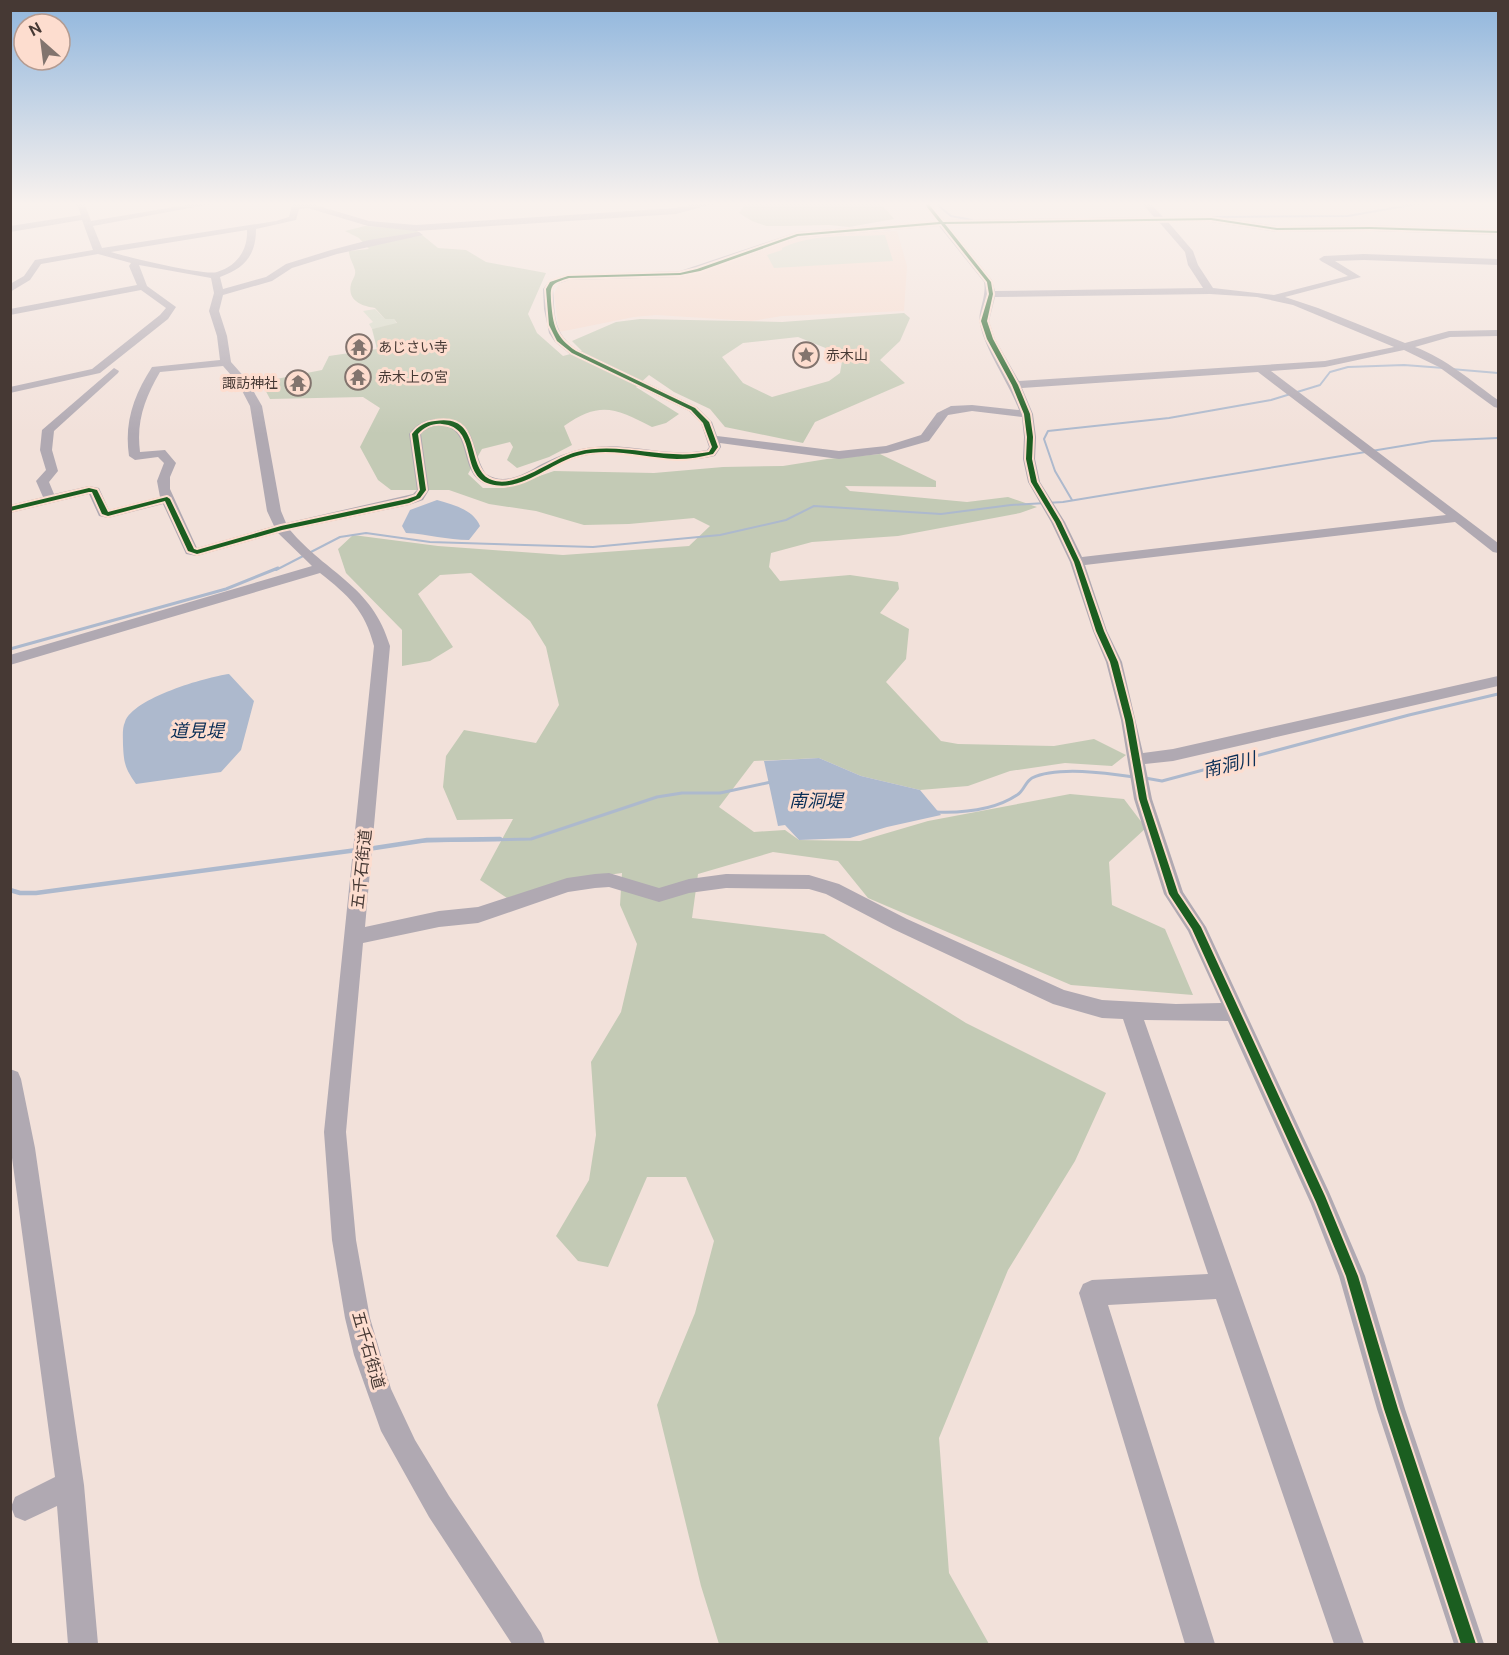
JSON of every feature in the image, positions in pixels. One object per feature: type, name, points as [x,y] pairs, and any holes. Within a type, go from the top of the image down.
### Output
[{"type":"street","points":[[10,289],[25,279]]},
{"type":"street","points":[[10,390],[96,371],[156,325],[171,307],[143,287],[140,279]]},
{"type":"street","points":[[216,279],[219,293],[214,311],[222,336],[226,363],[156,369],[134,414],[132,437],[135,456],[161,453],[170,463],[162,478],[162,488],[191,551],[197,552],[281,528],[338,514],[395,505],[418,497],[423,489],[415,434],[430,424],[447,423],[458,427],[467,438],[480,475],[490,482],[498,483],[516,481],[565,458],[590,451],[698,458],[711,453],[715,447],[713,439],[706,422],[693,409],[558,342],[552,326],[549,286],[559,279]]},
{"type":"street","points":[[219,293],[268,279]]},
{"type":"street","points":[[987,279],[991,294],[984,321],[990,339],[1015,385],[1027,414],[1030,437],[1029,459],[1034,482],[1058,522],[1077,562],[1100,631],[1114,662],[1129,720],[1143,799],[1174,894],[1196,927],[1321,1200],[1352,1276],[1391,1409],[1469,1644]]},
{"type":"street","points":[[1203,279],[1210,291]]},
{"type":"street","points":[[1276,296],[1347,279]]},
{"type":"street","points":[[10,312],[143,287]]},
{"type":"street","points":[[991,294],[1210,291],[1276,296],[1312,307],[1437,361],[1498,405]]},
{"type":"street","points":[[1015,385],[1349,361],[1449,334],[1498,333]]},
{"type":"street","name":"五千石街道","points":[[226,363],[243,382],[256,406],[274,511],[281,528],[368,610],[380,631],[382,646],[335,1132],[353,1293],[368,1360],[390,1420],[423,1479],[530,1644]]},
{"type":"street","points":[[1259,367],[1498,549]]},
{"type":"street","points":[[50,499],[42,481],[52,471],[46,450],[48,430],[114,371]]},
{"type":"street","points":[[713,439],[819,453],[854,454],[925,438],[932,433],[940,417],[946,411],[970,409],[1027,414]]},
{"type":"street","points":[[10,509],[88,490],[95,491],[104,513],[108,514],[167,500]]},
{"type":"street","points":[[1077,562],[1458,518]]},
{"type":"street","points":[[10,660],[305,574],[312,558]]},
{"type":"street","points":[[1135,760],[1173,755],[1498,681]]},
{"type":"street","points":[[354,937],[439,920],[478,915],[567,885],[595,881],[609,880],[659,895],[689,886],[726,881],[809,882],[832,889],[900,924],[1060,999],[1102,1009],[1176,1013],[1234,1012]]},
{"type":"street","points":[[1130,1009],[1349,1644]]},
{"type":"street","points":[[10,1079],[23,1148],[70,1485],[83,1644]]},
{"type":"street","points":[[1200,1644],[1092,1293],[1224,1286]]},
{"type":"street","points":[[24,1507],[70,1485]]},
{"type":"shaded area","points":[[906,279],[904,311],[782,316],[752,321],[656,315],[634,317],[559,332],[554,294],[558,285],[568,280]]},
{"type":"green space","points":[[353,279],[543,279],[528,314],[537,333],[563,356],[582,351],[572,341],[616,322],[640,319],[782,322],[904,313],[910,318],[900,341],[880,360],[905,383],[815,422],[803,443],[725,427],[710,409],[674,392],[649,375],[636,387],[679,414],[666,423],[652,427],[618,412],[599,410],[588,413],[564,426],[572,445],[549,457],[517,468],[507,460],[513,447],[510,442],[482,449],[468,474],[483,488],[504,488],[554,471],[654,473],[723,467],[783,466],[880,454],[936,481],[936,487],[845,486],[850,491],[967,502],[1008,497],[1037,507],[1020,513],[898,536],[812,542],[771,553],[769,567],[780,581],[850,575],[898,582],[899,589],[880,613],[909,629],[906,659],[886,682],[941,741],[958,744],[1054,746],[1094,739],[1126,755],[1112,766],[1065,763],[1010,771],[968,786],[920,790],[861,776],[819,758],[754,761],[719,807],[754,832],[785,830],[799,840],[860,841],[928,821],[1070,794],[1124,799],[1146,828],[1109,862],[1112,905],[1165,929],[1193,995],[1071,985],[868,898],[838,861],[773,852],[698,874],[692,918],[824,934],[966,1023],[1106,1093],[1075,1161],[1008,1270],[939,1438],[949,1573],[989,1644],[719,1644],[701,1586],[657,1405],[695,1313],[714,1241],[686,1177],[647,1177],[608,1267],[578,1261],[556,1236],[589,1180],[596,1135],[591,1062],[621,1012],[637,944],[620,905],[622,873],[564,881],[507,898],[480,880],[513,819],[457,820],[443,787],[446,756],[464,730],[536,743],[559,705],[546,647],[530,621],[471,573],[440,575],[418,594],[453,647],[430,661],[402,666],[402,630],[346,573],[338,549],[353,535],[438,546],[563,555],[689,546],[710,526],[694,518],[629,524],[584,525],[536,511],[489,504],[449,490],[391,490],[378,480],[360,447],[380,408],[363,397],[270,399],[261,382],[322,370],[329,356],[377,349],[372,329],[397,323],[394,319],[385,319],[375,308],[365,306],[353,299],[351,284]],"holes":[[[798,337],[843,355],[840,373],[829,381],[772,397],[743,383],[722,357],[743,343]]]},
{"type":"green space","points":[[375,309],[385,319],[394,319],[397,324],[372,329],[369,324],[373,322],[363,311]]},
{"type":"water","points":[[437,500],[462,508],[477,520],[480,526],[469,540],[406,533],[402,526],[410,510]]},
{"type":"water","name":"道見堤","points":[[229,674],[254,701],[241,750],[221,772],[136,784],[129,774],[123,751],[123,727],[131,713],[141,705],[171,690],[204,679]]},
{"type":"water","name":"南洞堤","points":[[819,758],[861,776],[920,790],[941,815],[850,838],[799,840],[785,825],[778,826],[764,761]]},
{"type":"waterway","points":[[1072,500],[1055,471],[1044,439],[1048,431],[1169,418],[1271,400],[1320,385],[1330,372],[1348,367],[1404,365],[1444,368]]},
{"type":"waterway","points":[[1451,369],[1498,373]]},
{"type":"waterway","points":[[276,570],[340,537],[366,533],[430,542],[593,547],[720,535],[786,520],[814,506],[941,514],[1011,505],[1063,502],[1432,441],[1498,438]]},
{"type":"waterway","points":[[10,649],[226,589],[278,568]]},
{"type":"waterway","name":"南洞川","points":[[1145,778],[1162,781],[1409,715],[1498,694]]},
{"type":"waterway","name":"南洞川","points":[[936,812],[967,811],[998,805],[1019,793],[1032,778],[1042,774],[1082,771],[1134,777]]},
{"type":"waterway","points":[[422,841],[531,839],[657,797],[682,793],[720,793],[771,782]]},
{"type":"waterway","points":[[368,849],[427,840],[500,839]]},
{"type":"waterway","points":[[10,890],[20,893],[36,893],[357,850]]},
{"type":"cycle path","points":[[10,509],[89,490],[95,491],[104,513],[108,514],[167,499],[191,551],[197,552],[281,528],[409,501],[418,497],[423,490],[415,434],[422,427],[435,422],[453,424],[461,429],[467,438],[476,469],[481,477],[501,484],[524,478],[568,456],[595,450],[678,457],[711,453],[715,447],[706,422],[693,409],[574,352],[559,340],[554,333],[550,317],[548,289],[552,283],[562,279]]},
{"type":"cycle path","points":[[987,279],[991,294],[984,321],[990,339],[1015,385],[1027,414],[1030,437],[1029,459],[1034,482],[1058,522],[1077,562],[1100,631],[1114,662],[1129,720],[1143,799],[1174,894],[1196,927],[1321,1200],[1352,1276],[1391,1409],[1469,1644]]},
{"type":"place","name":"あじさい寺","points":[[359,347]]},
{"type":"place","name":"赤木山","points":[[806,355]]},
{"type":"place","name":"赤木上の宮","points":[[358,377]]},
{"type":"place","name":"諏訪神社","points":[[298,383]]}]
